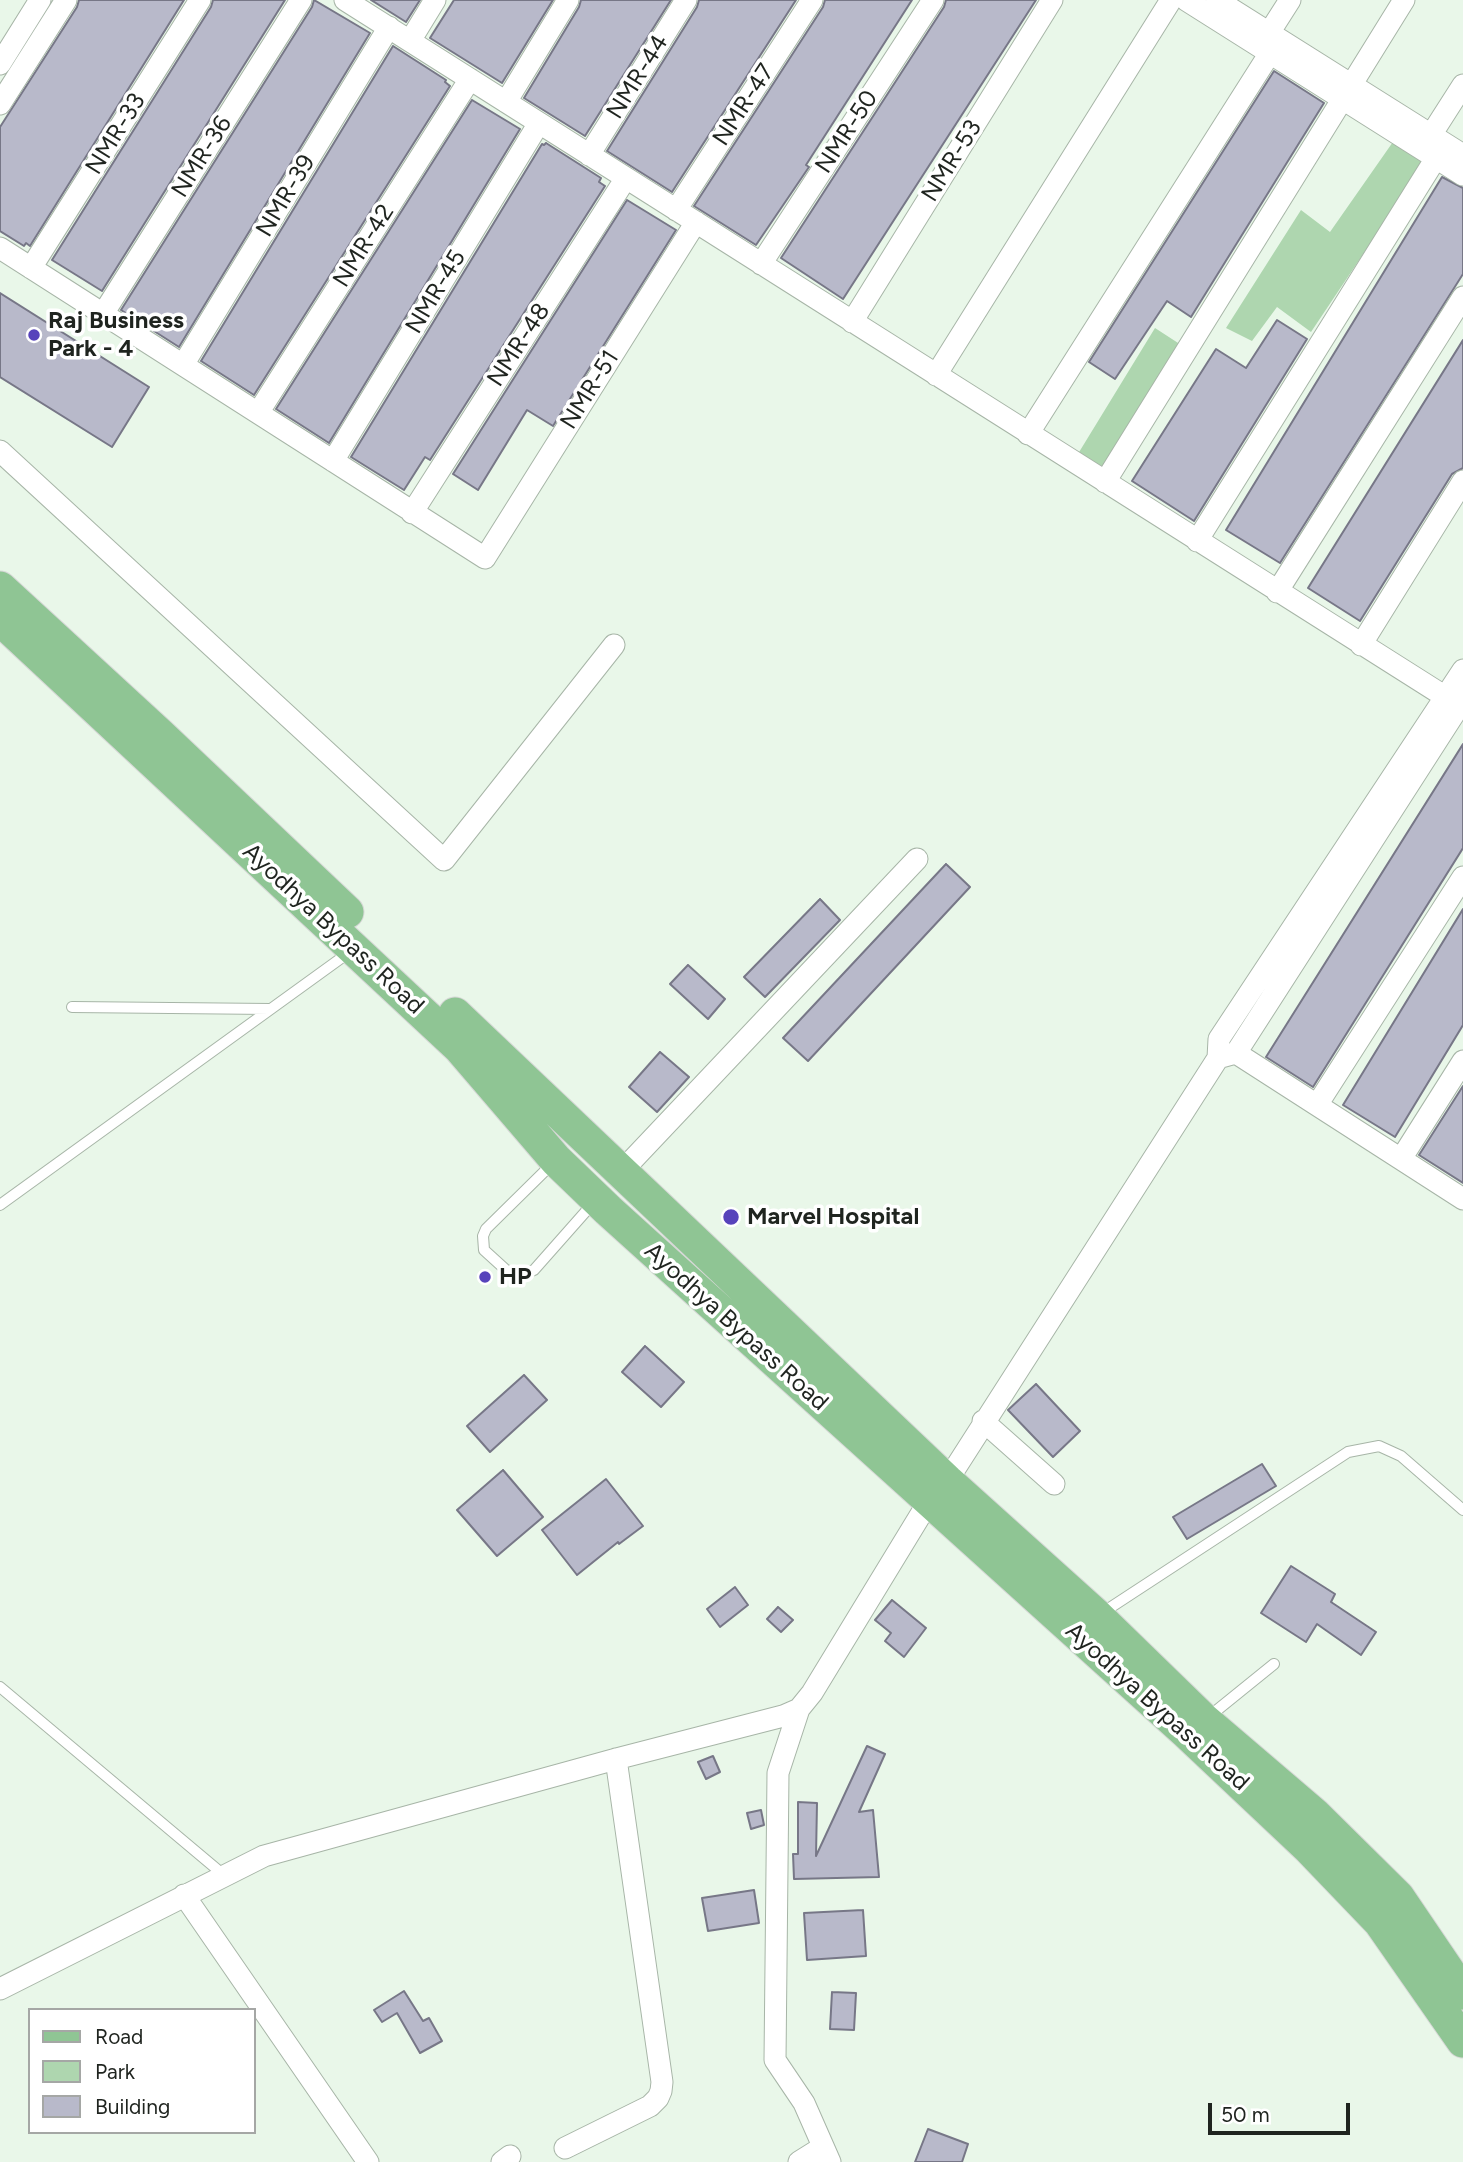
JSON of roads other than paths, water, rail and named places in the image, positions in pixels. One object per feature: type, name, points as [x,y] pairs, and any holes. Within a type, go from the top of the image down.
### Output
[{"type":"main road","name":"Ayodhya Bypass Road","points":[[0,588],[160,735],[622,1171],[938,1491],[1309,1848],[1381,1922],[1463,2041]]},
{"type":"main road","name":"Ayodhya Bypass Road","points":[[0,619],[460,1048],[556,1160],[597,1199],[938,1491],[1097,1616],[1204,1720],[1314,1814],[1398,1897],[1463,1993]]},
{"type":"main road","points":[[556,1160],[581,1133]]},
{"type":"main road","points":[[597,1199],[622,1171]]},
{"type":"street","points":[[0,64],[40,0]]},
{"type":"street","points":[[0,104],[66,0]]},
{"type":"street","name":"NMR-33","points":[[32,268],[200,0]]},
{"type":"street","name":"NMR-36","points":[[103,314],[301,0]]},
{"type":"street","points":[[345,0],[1277,592],[1458,703]]},
{"type":"street","points":[[410,41],[436,0]]},
{"type":"street","points":[[506,102],[568,0]]},
{"type":"street","name":"NMR-44","points":[[589,155],[686,0]]},
{"type":"street","name":"NMR-47","points":[[676,210],[812,0]]},
{"type":"street","name":"NMR-50","points":[[761,264],[933,0]]},
{"type":"street","name":"NMR-53","points":[[852,322],[1052,0]]},
{"type":"street","points":[[936,375],[1171,0]]},
{"type":"street","points":[[1217,0],[1269,43]]},
{"type":"street","points":[[1028,434],[1269,43],[1290,0]]},
{"type":"street","points":[[1105,482],[1404,0]]},
{"type":"street","points":[[1192,2],[1269,43],[1347,92],[1463,175]]},
{"type":"street","name":"NMR-39","points":[[183,365],[388,27]]},
{"type":"street","name":"NMR-42","points":[[258,413],[470,79]]},
{"type":"street","points":[[1431,135],[1463,85]]},
{"type":"street","points":[[1347,92],[1431,135],[1463,155]]},
{"type":"street","name":"NMR-45","points":[[333,461],[539,123]]},
{"type":"street","points":[[1197,541],[1436,158]]},
{"type":"street","name":"NMR-48","points":[[412,513],[625,178]]},
{"type":"street","name":"NMR-51","points":[[412,513],[485,558],[696,222]]},
{"type":"street","points":[[0,248],[412,513]]},
{"type":"street","points":[[1277,592],[1463,297]]},
{"type":"street","points":[[0,451],[444,860],[614,645]]},
{"type":"street","points":[[1361,645],[1463,481]]},
{"type":"street","points":[[1463,670],[1458,703],[1219,1039],[1227,1055],[1317,1105],[1463,1199]]},
{"type":"street","points":[[622,1171],[917,859]]},
{"type":"street","points":[[1317,1105],[1463,877]]},
{"type":"street","points":[[799,2162],[827,2154],[804,2104],[775,2060],[778,1773],[799,1709],[812,1693],[983,1421],[1227,1055]]},
{"type":"street","points":[[1401,1159],[1463,1061]]},
{"type":"street","points":[[983,1421],[1054,1484]]},
{"type":"street","points":[[0,1989],[264,1856],[783,1716],[799,1709]]},
{"type":"street","points":[[565,2148],[650,2106],[661,2091],[662,2082],[616,1759]]},
{"type":"street","points":[[184,1895],[368,2162]]},
{"type":"lane","points":[[0,1205],[354,949]]},
{"type":"lane","points":[[72,1007],[270,1009]]},
{"type":"lane","points":[[556,1160],[486,1229],[482,1242],[484,1250],[513,1274],[528,1273],[534,1270],[597,1199]]},
{"type":"lane","points":[[1097,1616],[1348,1452],[1378,1447],[1401,1456],[1463,1510]]},
{"type":"lane","points":[[1204,1720],[1275,1664]]},
{"type":"lane","points":[[0,1687],[225,1875]]},
{"type":"place","name":"Raj Business Park - 4","points":[[34,335]]},
{"type":"place","name":"Marvel Hospital","points":[[731,1217]]},
{"type":"place","name":"HP","points":[[485,1277]]}]
